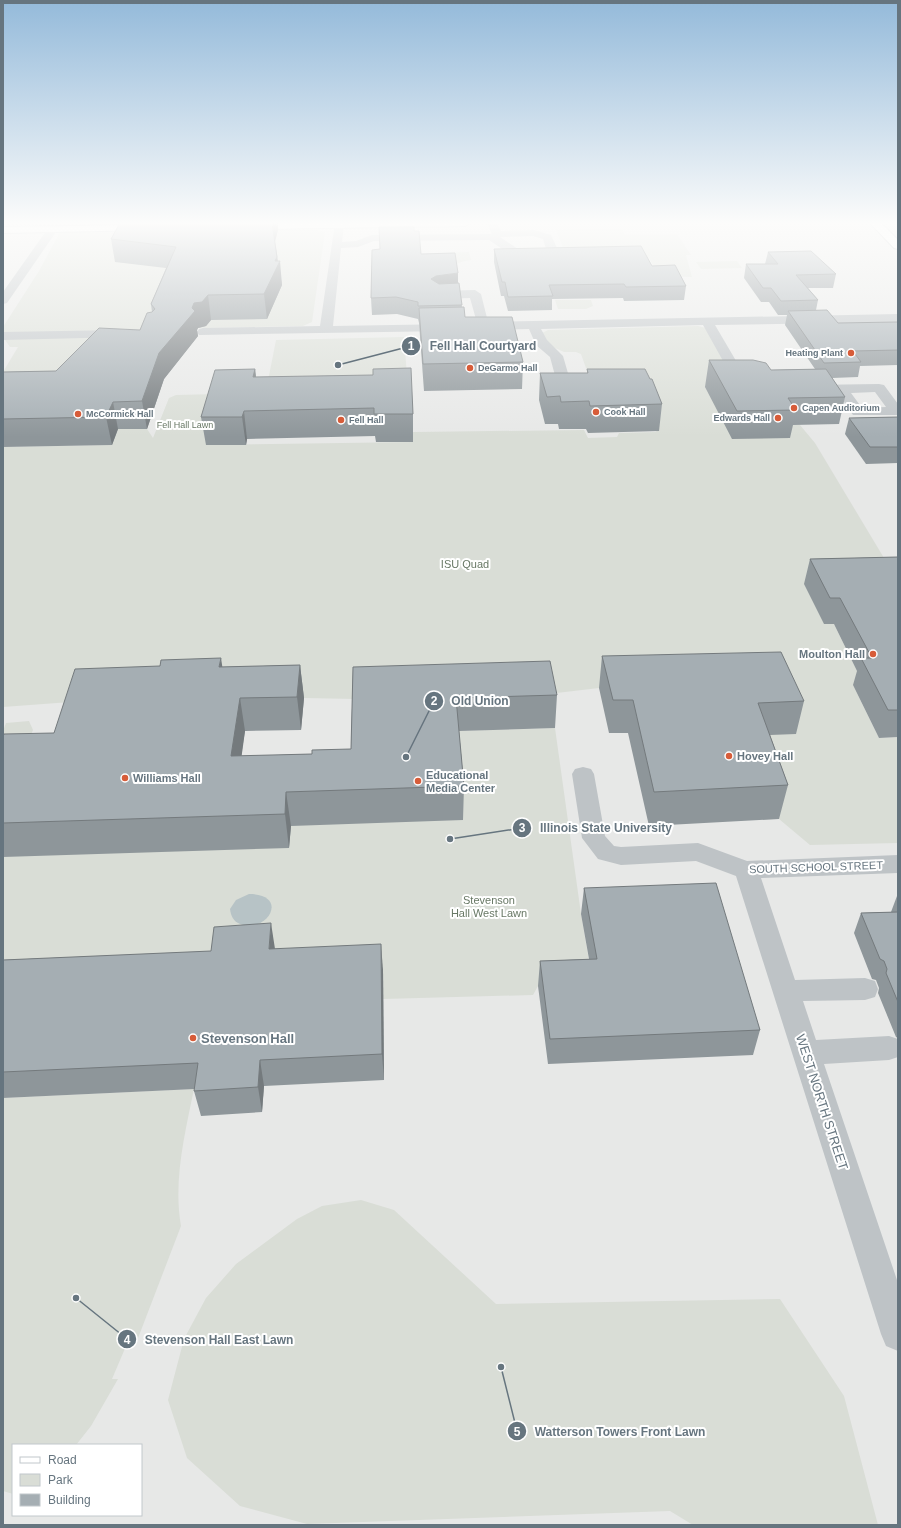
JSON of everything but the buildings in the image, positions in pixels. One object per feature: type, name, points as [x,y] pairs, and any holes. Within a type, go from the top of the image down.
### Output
[{"type":"street","points":[[326,330],[330,294]]},
{"type":"street","points":[[439,295],[464,294]]},
{"type":"street","points":[[475,294],[483,326]]},
{"type":"street","points":[[203,332],[898,318]]},
{"type":"street","points":[[707,322],[737,374],[746,381],[761,383]]},
{"type":"street","points":[[534,326],[541,342],[556,356],[568,394]]},
{"type":"street","points":[[5,339],[137,334]]},
{"type":"street","points":[[798,388],[813,390],[842,389],[879,388],[896,411],[858,412],[842,389]]},
{"type":"street","points":[[873,411],[882,424]]},
{"type":"street","name":"SOUTH SCHOOL STREET","points":[[583,774],[594,838],[606,853],[621,856],[698,852],[746,870],[898,864]]},
{"type":"street","name":"WEST NORTH STREET","points":[[746,870],[898,1334]]},
{"type":"street","points":[[786,991],[865,988]]},
{"type":"street","points":[[806,1053],[889,1048]]},
{"type":"shaded area","points":[[3,294],[898,294],[898,1525],[3,1525]]},
{"type":"shaded area","points":[[249,894],[262,896],[269,900],[272,906],[266,919],[259,924],[250,926],[240,924],[234,920],[230,909],[236,900]]},
{"type":"green space","points":[[24,294],[316,294],[312,322],[303,326],[155,329],[145,354],[3,393],[3,372],[18,347],[10,347],[3,337],[3,327]]},
{"type":"green space","points":[[555,300],[591,300],[593,306],[586,309],[558,309]]},
{"type":"green space","name":"ISU Quad","points":[[698,326],[706,328],[782,425],[800,425],[815,443],[893,573],[834,624],[864,685],[853,685],[879,738],[898,737],[898,843],[810,845],[779,819],[757,754],[599,688],[548,694],[356,699],[304,698],[84,701],[3,707],[3,447],[112,445],[118,429],[147,429],[153,438],[169,398],[176,395],[218,394],[206,445],[413,442],[413,432],[584,430],[588,438],[617,437],[619,433],[657,432],[592,385],[581,354],[576,352],[564,352],[544,343],[542,333],[548,330]]},
{"type":"green space","points":[[404,337],[408,389],[266,391],[276,340]]},
{"type":"green space","points":[[29,721],[33,730],[3,802],[3,731],[6,723]]},
{"type":"green space","name":"Stevenson Hall West Lawn","points":[[555,728],[581,914],[593,984],[538,986],[533,995],[383,999],[3,986],[3,857],[291,825],[456,731]]},
{"type":"green space","points":[[194,1089],[179,1174],[178,1192],[181,1226],[135,1346],[129,1339],[112,1379],[118,1379],[91,1426],[77,1444],[12,1444],[12,1494],[3,1491],[3,1098]]},
{"type":"green space","points":[[361,1200],[394,1210],[496,1304],[780,1299],[844,1396],[878,1525],[693,1525],[670,1511],[307,1524],[240,1506],[187,1458],[168,1400],[184,1339],[206,1298],[236,1264],[297,1219],[322,1206]]},
{"type":"place","name":"Heating Plant","points":[[851,353]]},
{"type":"place","name":"Fell Hall Courtyard","points":[[338,365]]},
{"type":"place","name":"DeGarmo Hall","points":[[470,368]]},
{"type":"place","name":"Capen Auditorium","points":[[794,408]]},
{"type":"place","name":"Cook Hall","points":[[596,412]]},
{"type":"place","name":"McCormick Hall","points":[[78,414]]},
{"type":"place","name":"Edwards Hall","points":[[778,418]]},
{"type":"place","name":"Fell Hall","points":[[341,420]]},
{"type":"place","name":"Moulton Hall","points":[[873,654]]},
{"type":"place","name":"Hovey Hall","points":[[729,756]]},
{"type":"place","name":"Old Union","points":[[406,757]]},
{"type":"place","name":"Williams Hall","points":[[125,778]]},
{"type":"place","name":"Educational Media Center","points":[[418,781]]},
{"type":"place","name":"Illinois State University","points":[[450,839]]},
{"type":"place","name":"Stevenson Hall","points":[[193,1038]]},
{"type":"place","name":"Stevenson Hall East Lawn","points":[[76,1298]]},
{"type":"place","name":"Watterson Towers Front Lawn","points":[[501,1367]]},
{"type":"park label","name":"Fell Hall Lawn","points":[[185,425]]}]
